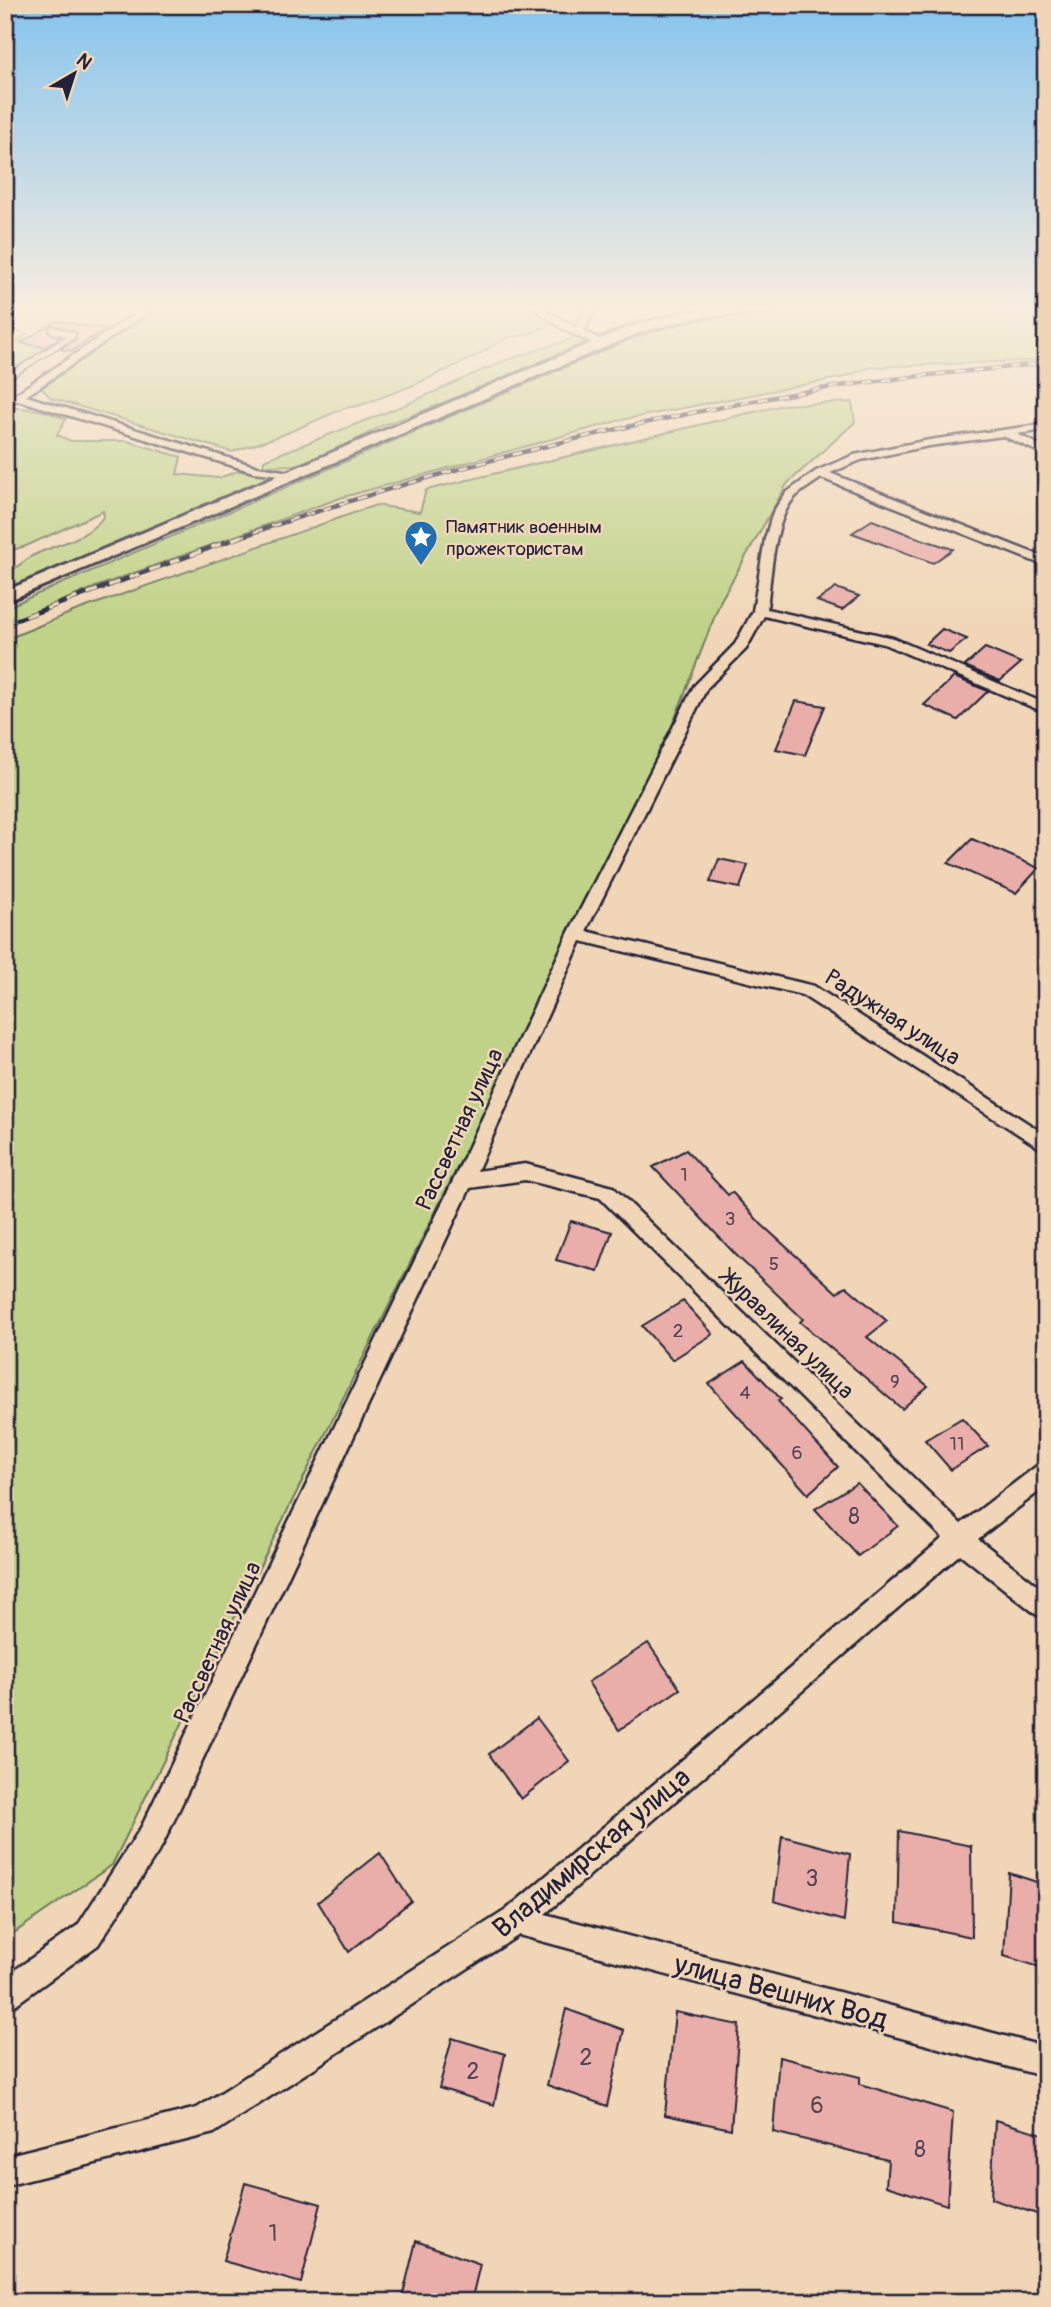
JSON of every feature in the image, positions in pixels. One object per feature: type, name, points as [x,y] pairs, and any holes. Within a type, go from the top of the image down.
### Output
[{"type":"street","points":[[69,413],[257,470],[293,475]]},
{"type":"street","points":[[5,597],[439,413]]},
{"type":"street","name":"Рассветная улица","points":[[5,1995],[88,1935],[152,1836],[463,1181],[576,934],[701,686],[741,646],[760,611],[771,539],[779,512],[790,495],[820,473],[858,457],[1046,427]]},
{"type":"street","points":[[1004,433],[1046,452]]},
{"type":"street","points":[[820,473],[1046,562]]},
{"type":"street","points":[[760,611],[888,641],[1046,709]]},
{"type":"street","name":"Радужная улица","points":[[576,934],[808,990],[1046,1145]]},
{"type":"street","name":"Журавлиная улица","points":[[463,1181],[525,1172],[606,1192],[960,1539],[1046,1607]]},
{"type":"street","name":"Владимирская улица","points":[[5,2171],[203,2122],[516,1920],[960,1539],[1046,1472]]},
{"type":"street","name":"улица Вешних Вод","points":[[516,1920],[1046,2062]]},
{"type":"green space","points":[[5,413],[49,413],[66,419],[57,435],[71,441],[127,441],[181,457],[177,474],[219,478],[238,471],[264,474],[266,480],[5,591],[5,576],[32,556],[89,531],[104,516],[103,511],[26,546],[5,552]]},
{"type":"green space","points":[[100,413],[334,413],[280,436],[232,452]]},
{"type":"green space","points":[[385,413],[418,413],[381,426],[338,450],[295,465],[263,466],[264,460]]},
{"type":"green space","points":[[460,413],[659,413],[621,420],[340,498],[101,585],[5,624],[5,608]]},
{"type":"green space","points":[[751,413],[854,413],[855,422],[787,484],[721,600],[658,762],[112,1865],[5,1939],[5,640],[75,611],[376,505],[420,512],[426,490]]},
{"type":"building","points":[[872,520],[953,549],[933,563],[852,533]]},
{"type":"building","points":[[836,588],[859,596],[842,610],[817,601]]},
{"type":"building","points":[[942,629],[967,639],[949,653],[926,644]]},
{"type":"building","points":[[985,648],[1021,663],[1000,681],[965,666]]},
{"type":"building","points":[[954,677],[988,691],[958,720],[924,705]]},
{"type":"building","points":[[796,701],[825,706],[805,755],[776,749]]},
{"type":"building","points":[[972,839],[1039,868],[1016,893],[948,863]]},
{"type":"building","points":[[719,859],[748,865],[740,888],[710,882]]},
{"type":"building","points":[[686,1150],[728,1195],[732,1192],[761,1224],[837,1293],[846,1286],[887,1321],[867,1337],[928,1386],[902,1409],[800,1322],[803,1319],[735,1254],[653,1167]]},
{"type":"building","points":[[571,1221],[612,1232],[598,1271],[556,1260]]},
{"type":"building","points":[[683,1301],[713,1334],[672,1360],[642,1326]]},
{"type":"building","points":[[745,1361],[838,1467],[808,1494],[709,1384]]},
{"type":"building","points":[[962,1418],[988,1446],[951,1470],[925,1440]]},
{"type":"building","points":[[857,1483],[898,1526],[858,1556],[815,1509]]},
{"type":"building","points":[[648,1643],[680,1689],[619,1730],[588,1682]]},
{"type":"building","points":[[537,1718],[569,1761],[521,1799],[489,1754]]},
{"type":"building","points":[[899,1831],[971,1846],[972,1937],[897,1922]]},
{"type":"building","points":[[782,1836],[850,1854],[844,1921],[774,1901]]},
{"type":"building","points":[[380,1853],[411,1901],[349,1952],[318,1902]]},
{"type":"building","points":[[1009,1873],[1046,1885],[1046,1969],[1004,1956]]},
{"type":"building","points":[[566,2009],[624,2030],[607,2106],[547,2085]]},
{"type":"building","points":[[675,2012],[739,2025],[731,2129],[665,2115]]},
{"type":"building","points":[[452,2038],[505,2054],[494,2105],[439,2088]]},
{"type":"building","points":[[779,2057],[860,2077],[860,2084],[953,2112],[947,2205],[886,2186],[888,2160],[773,2132]]},
{"type":"building","points":[[995,2120],[1046,2135],[1046,2217],[991,2199]]},
{"type":"building","points":[[245,2183],[321,2204],[301,2283],[223,2261]]},
{"type":"building","points":[[416,2241],[480,2264],[471,2302],[401,2302]]},
{"type":"railway","points":[[237,538],[451,471],[596,434],[694,413]]},
{"type":"railway","points":[[5,624],[242,536]]},
{"type":"place","name":"Памятник военным прожектористам","points":[[421,567]]}]
